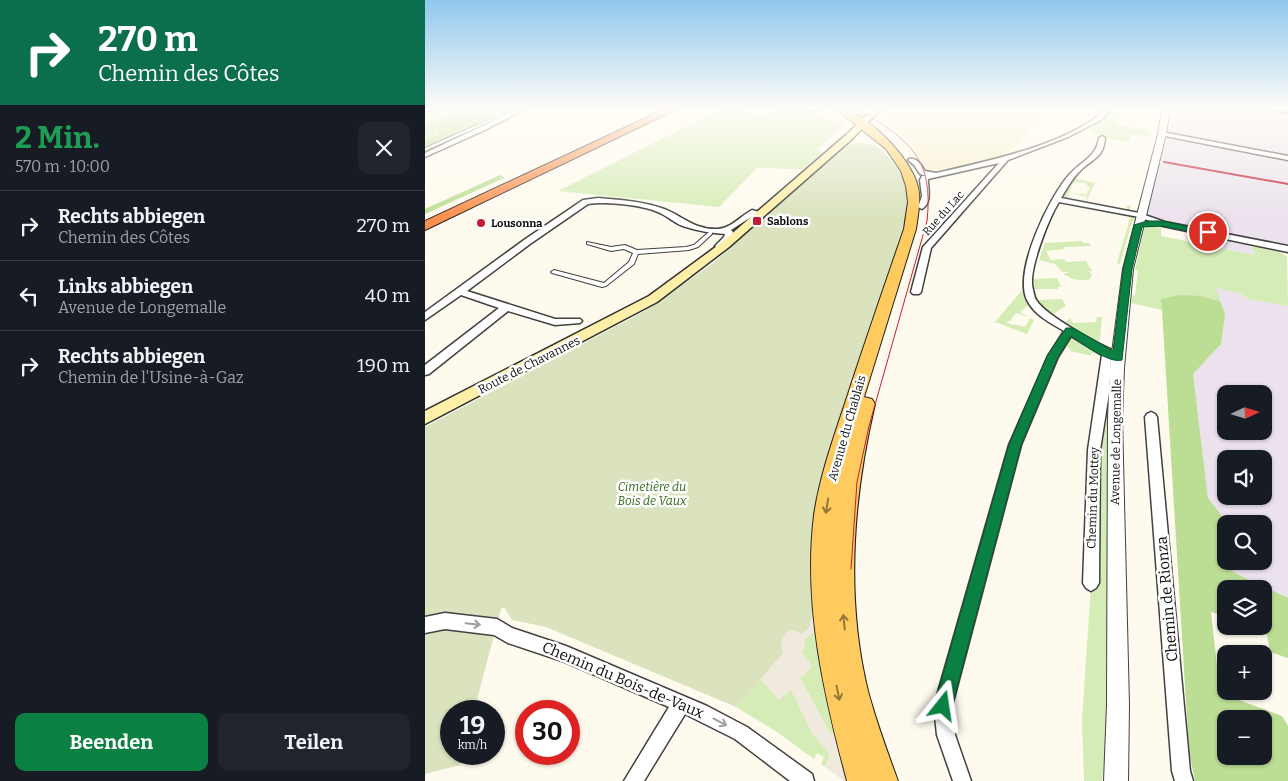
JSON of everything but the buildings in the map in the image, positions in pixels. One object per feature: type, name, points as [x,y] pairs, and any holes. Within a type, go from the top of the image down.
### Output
[{"type":"highway","points":[[425,219],[581,145]]},
{"type":"highway","points":[[425,226],[594,145]]},
{"type":"main road","name":"Route de Chavannes","points":[[633,310],[720,234],[781,196],[839,145]]},
{"type":"main road","name":"Avenue du Chablais","points":[[863,781],[846,730],[829,649],[824,608],[823,547],[825,515],[835,464],[910,229],[914,204],[912,185],[904,165],[888,145]]},
{"type":"main road","name":"Avenue du Chablais","points":[[883,781],[854,685],[847,648],[841,594],[841,552],[846,504],[859,426],[915,244],[923,207],[921,185],[911,160],[898,145]]},
{"type":"main road","name":"Route de Chavannes","points":[[425,418],[580,339],[653,299],[716,252],[758,212]]},
{"type":"street","points":[[425,155],[446,145]]},
{"type":"street","name":"Rue du Lac","points":[[923,207],[927,196],[924,180],[934,175],[1005,158],[1040,145]]},
{"type":"street","points":[[1101,145],[1097,156],[1080,167],[1055,199],[1031,262],[1027,283],[1031,299],[1037,308],[1114,356]]},
{"type":"street","name":"Avenue de Longemalle","points":[[1116,781],[1118,705],[1114,356],[1137,218],[1158,145]]},
{"type":"street","points":[[1222,145],[1288,158]]},
{"type":"street","name":"Rue du Lac","points":[[916,292],[927,247],[1005,158]]},
{"type":"street","points":[[911,160],[917,164],[922,173],[934,175]]},
{"type":"street","points":[[1055,199],[1137,218],[1147,223],[1163,224],[1288,248]]},
{"type":"street","points":[[425,317],[556,222],[579,206],[591,201],[646,206],[663,211],[686,225],[720,234]]},
{"type":"street","name":"Route de Chavannes","points":[[589,243],[611,249],[625,247],[636,252],[687,249],[720,234],[728,238],[690,269],[680,280]]},
{"type":"street","points":[[554,272],[602,285],[606,284],[632,263],[636,252]]},
{"type":"street","points":[[459,292],[555,322],[577,321]]},
{"type":"street","points":[[425,371],[506,307]]},
{"type":"street","points":[[963,781],[950,751],[943,723],[943,706],[1015,445],[1053,356],[1070,330]]},
{"type":"street","name":"Chemin du Mottey","points":[[1091,584],[1094,450],[1103,393],[1106,358],[1114,356]]},
{"type":"street","name":"Chemin de Rionza","points":[[1151,417],[1181,771],[1184,781]]},
{"type":"street","name":"Chemin du Bois-de-Vaux","points":[[425,625],[445,621],[497,627],[508,635],[566,654],[701,712],[741,733],[805,781]]},
{"type":"street","points":[[633,781],[681,704]]},
{"type":"shaded area","points":[[1016,145],[1004,158],[949,170],[929,172],[912,146]]},
{"type":"shaded area","points":[[1165,145],[1288,145],[1288,246],[1157,220],[1147,213]]},
{"type":"shaded area","points":[[1199,234],[1252,244],[1254,255],[1200,244]]},
{"type":"shaded area","points":[[1216,288],[1240,292],[1248,299],[1288,306],[1288,598],[1272,590],[1272,580],[1250,580],[1233,572],[1233,570],[1272,570],[1272,515],[1221,515],[1208,498],[1193,374],[1221,344]]},
{"type":"shaded area","points":[[817,618],[818,629],[805,639],[804,648],[801,653],[810,662],[811,667],[800,678],[830,733],[838,736],[848,781],[844,781],[825,767],[830,755],[812,733],[791,690],[779,700],[761,679],[783,653],[781,642],[786,633],[793,630],[802,634],[810,627],[810,620]]},
{"type":"green space","points":[[425,145],[440,145],[425,152]]},
{"type":"green space","points":[[649,145],[822,145],[817,150],[823,152],[803,169],[757,168],[719,207],[558,191]]},
{"type":"green space","name":"Cimetière du Bois de Vaux","points":[[848,145],[877,147],[898,169],[907,187],[907,214],[901,236],[822,477],[813,526],[814,619],[810,627],[802,634],[791,631],[786,633],[781,643],[784,653],[736,707],[546,627],[512,620],[504,607],[501,609],[477,700],[440,700],[440,765],[460,765],[425,774],[425,427],[643,312],[712,264],[840,150]]},
{"type":"green space","points":[[500,175],[504,178],[425,214],[425,209]]},
{"type":"green space","points":[[1074,178],[1095,183],[1086,202],[1126,210],[1127,206],[1131,206],[1129,212],[1081,202],[1085,202],[1087,197],[1071,193],[1084,193],[1085,196],[1090,188],[1085,183],[1076,182],[1072,185],[1071,187],[1074,188],[1071,188],[1068,197],[1074,200],[1061,198]]},
{"type":"green space","points":[[1131,215],[1135,219],[1132,222],[1120,264],[1117,263]]},
{"type":"green space","points":[[1150,225],[1161,226],[1161,236],[1254,255],[1252,244],[1275,249],[1287,257],[1288,306],[1248,299],[1240,293],[1216,288],[1220,301],[1201,296],[1162,299],[1162,310],[1131,303],[1132,295],[1135,296],[1138,271],[1135,270],[1144,229]]},
{"type":"green space","points":[[1082,241],[1083,243],[1089,243],[1091,246],[1064,247],[1065,249],[1046,251],[1051,260],[1064,259],[1066,262],[1086,261],[1092,271],[1085,272],[1090,272],[1092,275],[1090,279],[1072,279],[1063,274],[1070,272],[1062,272],[1055,264],[1039,260],[1045,243]]},
{"type":"green space","points":[[1057,278],[1061,287],[1057,287],[1058,289],[1034,289],[1034,279]]},
{"type":"green space","points":[[1023,289],[1030,304],[1020,312],[1028,317],[1016,313],[1010,321],[1006,322],[1025,327],[1030,318],[1034,320],[1027,334],[995,322]]},
{"type":"green space","points":[[1034,290],[1039,300],[1062,299],[1066,306],[1053,314],[1041,304],[1038,300]]},
{"type":"green space","points":[[1180,295],[1201,296],[1220,301],[1225,314],[1221,344],[1193,374],[1208,498],[1221,515],[1217,515],[1217,570],[1233,570],[1233,572],[1250,580],[1217,580],[1217,614],[1211,612],[1217,666],[1217,700],[1239,700],[1266,710],[1217,710],[1217,765],[1272,765],[1272,712],[1282,716],[1288,726],[1288,781],[1195,781],[1189,751],[1161,299]]},
{"type":"green space","points":[[1097,317],[1102,317],[1100,340],[1095,341],[1065,322],[1070,318],[1073,323],[1096,322]]},
{"type":"green space","points":[[1068,337],[1074,337],[1094,350],[1095,354],[1091,353],[1091,356],[1071,351],[1065,342]]},
{"type":"green space","points":[[1112,369],[1107,743],[1102,781],[1084,781],[1082,721],[1099,465]]},
{"type":"green space","points":[[1272,590],[1288,598],[1288,658],[1272,653],[1272,645],[1269,645],[1267,635],[1272,635]]},
{"type":"green space","points":[[815,631],[835,735],[830,733],[800,678],[811,667],[801,653],[805,639]]},
{"type":"green space","points":[[761,679],[779,700],[791,689],[812,733],[830,755],[825,767],[821,764],[824,757],[817,753],[814,759],[777,732],[736,707]]},
{"type":"tram line","points":[[851,569],[857,482],[869,426],[927,221],[928,199],[926,181],[922,166],[908,145]]},
{"type":"railway","points":[[1164,162],[1288,184]]},
{"type":"place","name":"Sablons","points":[[757,221]]},
{"type":"place","name":"Lousonna","points":[[481,223]]},
{"type":"route","points":[[943,706],[1015,445],[1053,356],[1070,330],[1099,349],[1118,357],[1127,269],[1138,225],[1147,223],[1163,224],[1208,232]]}]
